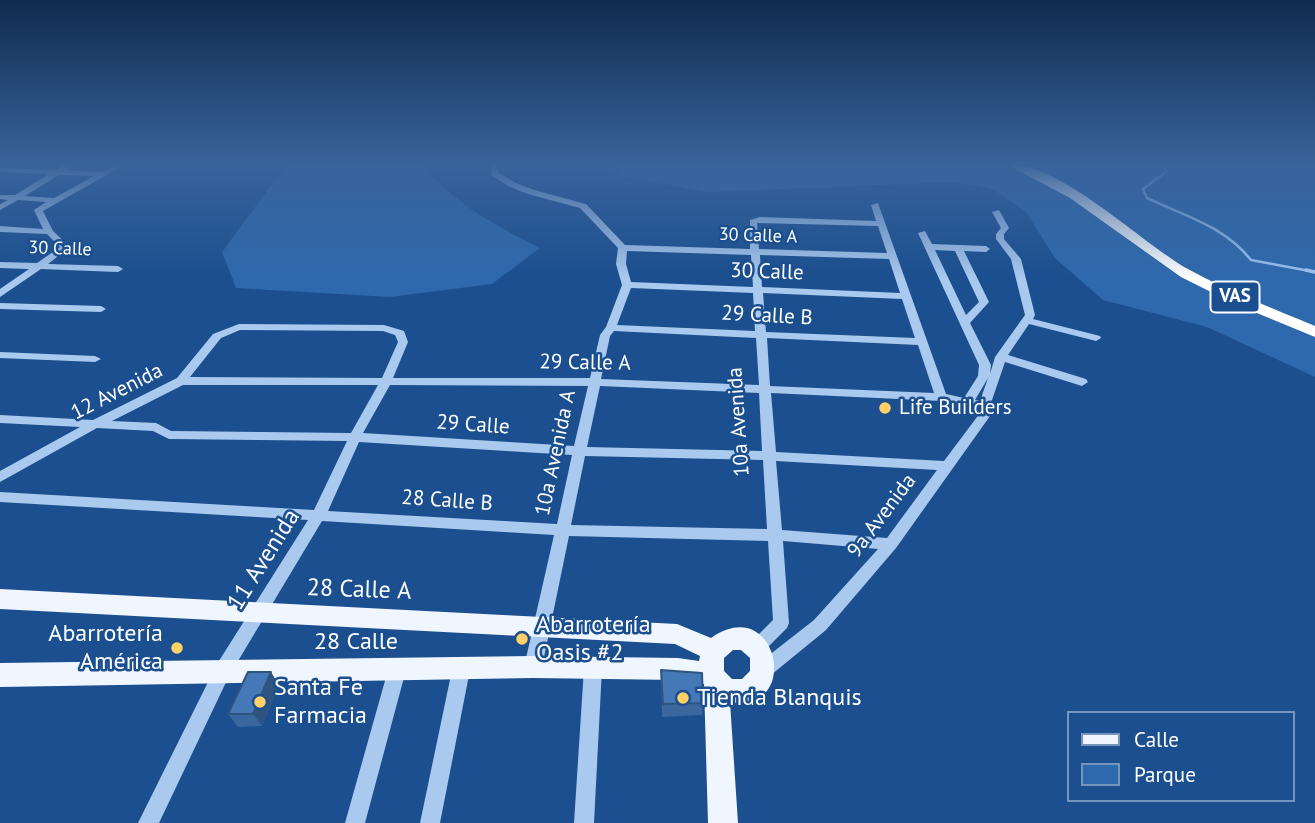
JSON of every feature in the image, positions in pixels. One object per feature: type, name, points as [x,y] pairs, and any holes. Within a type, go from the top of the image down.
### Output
[{"type":"highway","name":"VAS","points":[[1085,202],[1125,233],[1176,264],[1309,326]]},
{"type":"highway","name":"VAS","points":[[1095,202],[1176,264]]},
{"type":"main road","name":"28 Calle A","points":[[0,599],[677,634],[714,668]]},
{"type":"main road","points":[[719,724],[740,691],[757,684],[761,659],[734,640],[726,641],[714,668],[723,823]]},
{"type":"main road","name":"28 Calle","points":[[0,675],[223,670],[714,668]]},
{"type":"main road","points":[[714,668],[723,686],[740,691]]},
{"type":"street","points":[[0,294],[66,247],[49,232],[38,210],[49,202]]},
{"type":"street","points":[[571,202],[583,206],[623,248]]},
{"type":"street","points":[[876,205],[941,397]]},
{"type":"street","points":[[996,212],[1005,228],[1000,239],[1016,259],[1019,278],[1030,308],[1026,320],[1096,338]]},
{"type":"street","name":"10a Avenida","points":[[780,623],[753,222],[882,225]]},
{"type":"street","points":[[0,229],[49,232]]},
{"type":"street","points":[[922,233],[985,365],[985,377],[973,391],[969,401]]},
{"type":"street","points":[[929,247],[986,248]]},
{"type":"street","name":"30 Calle A","points":[[623,248],[892,256]]},
{"type":"street","name":"10a Avenida A","points":[[533,667],[605,335],[611,328],[627,285],[621,264],[623,248]]},
{"type":"street","points":[[958,248],[984,302],[965,322]]},
{"type":"street","name":"30 Calle","points":[[0,265],[118,269]]},
{"type":"street","name":"30 Calle","points":[[627,285],[906,296]]},
{"type":"street","points":[[0,306],[101,309]]},
{"type":"street","name":"9a Avenida","points":[[761,659],[796,643],[820,625],[891,544],[989,409],[986,405],[1001,357],[1026,320]]},
{"type":"street","name":"11 Avenida","points":[[148,823],[223,670],[319,514],[355,437],[387,380],[403,342],[400,333],[384,328],[239,327]]},
{"type":"street","name":"12 Avenida","points":[[0,477],[97,423],[181,381],[217,336],[239,327]]},
{"type":"street","name":"29 Calle B","points":[[611,328],[922,342]]},
{"type":"street","points":[[0,355],[95,359]]},
{"type":"street","points":[[1001,357],[1083,382]]},
{"type":"street","name":"29 Calle A","points":[[181,381],[595,382],[941,397],[986,405]]},
{"type":"street","name":"29 Calle","points":[[0,419],[156,427],[169,435],[355,437],[580,451],[769,456],[946,466]]},
{"type":"street","name":"28 Calle B","points":[[0,497],[563,530],[775,535],[891,544]]},
{"type":"street","points":[[761,659],[780,623],[796,643]]},
{"type":"street","points":[[583,823],[593,668]]},
{"type":"street","points":[[355,823],[397,670]]},
{"type":"street","points":[[430,823],[461,670]]},
{"type":"green space","points":[[259,202],[463,202],[491,222],[540,248],[492,284],[390,297],[236,288],[222,252]]},
{"type":"green space","points":[[1012,202],[1315,202],[1315,377],[1207,327],[1103,300],[1055,258],[1026,212]]},
{"type":"building","name":"Tienda Blanquis","points":[[661,670],[702,673],[703,703],[663,704]]},
{"type":"building","points":[[248,672],[271,672],[253,714],[228,714]]},
{"type":"waterway","points":[[1157,202],[1216,230],[1229,238],[1251,260],[1315,272],[1306,270]]},
{"type":"place","name":"Life Builders","points":[[885,408]]},
{"type":"place","name":"Abarrotería Oasis #2","points":[[522,639]]},
{"type":"place","name":"Abarrotería América","points":[[177,648]]},
{"type":"place","name":"Tienda Blanquis","points":[[683,698]]},
{"type":"place","name":"Santa Fe Farmacia","points":[[260,702]]}]
